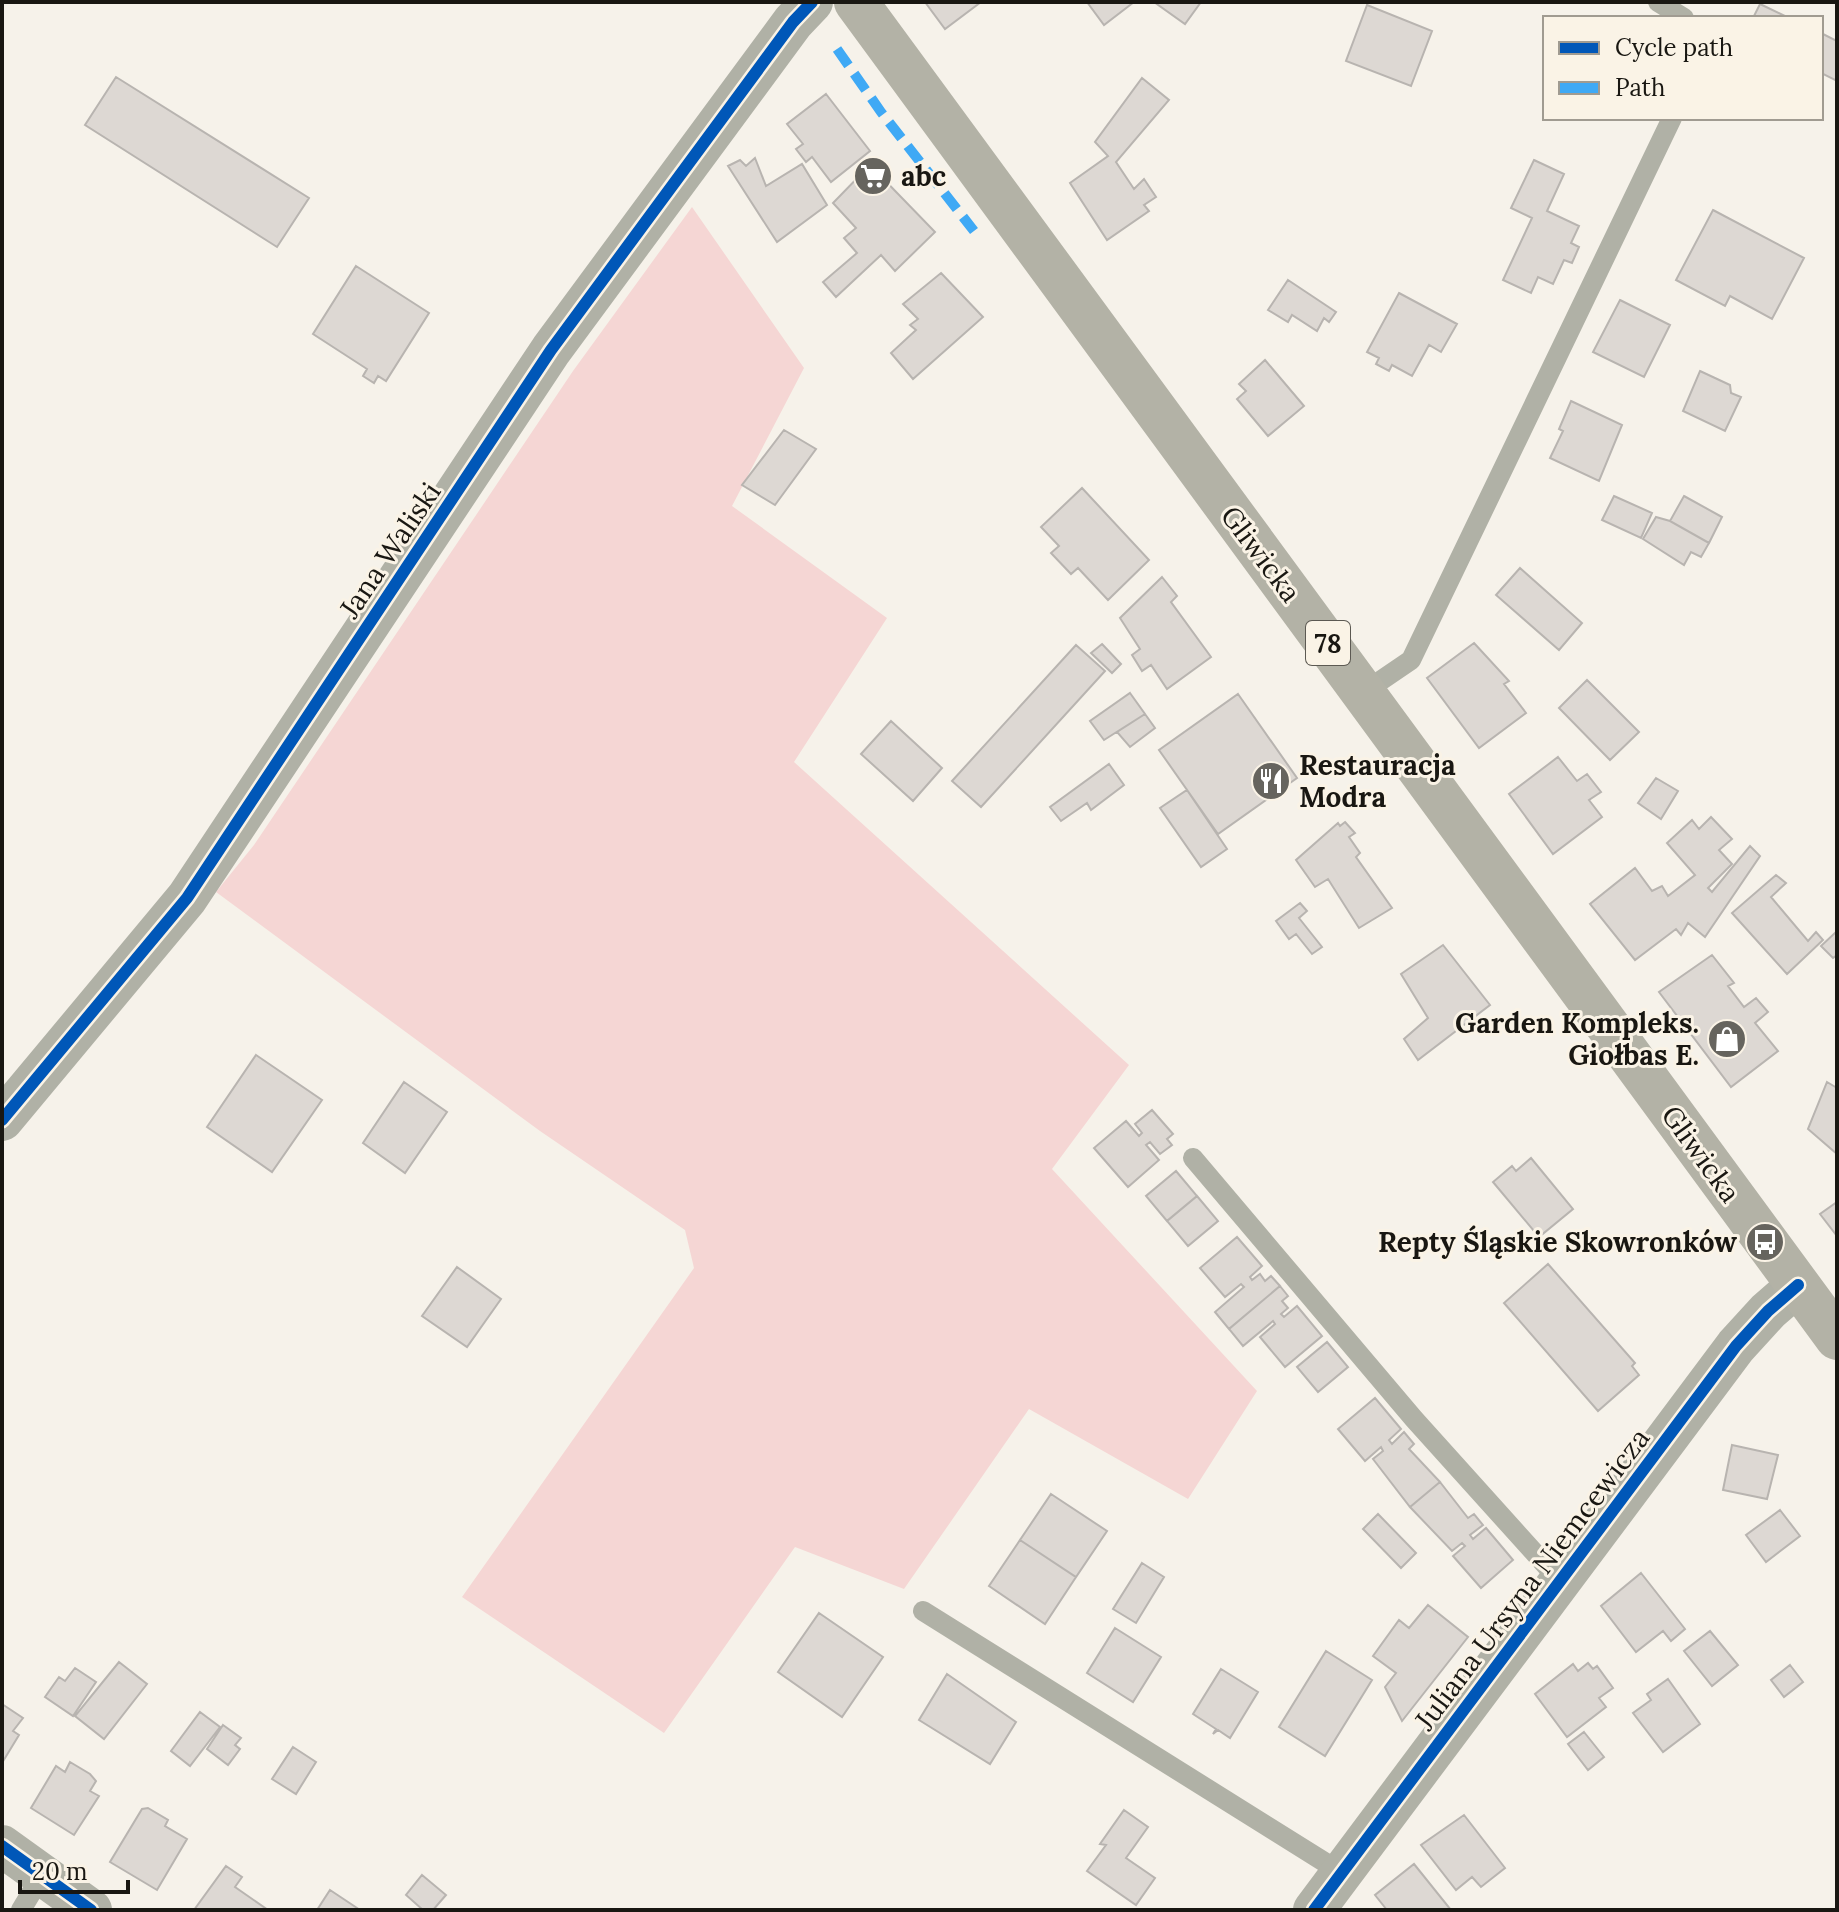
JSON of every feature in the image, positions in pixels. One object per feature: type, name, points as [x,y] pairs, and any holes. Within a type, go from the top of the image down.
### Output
[{"type":"main road","name":"Gliwicka","points":[[856,2],[1837,1338]]},
{"type":"street","name":"Jana Waliski","points":[[2,1120],[187,898],[551,350],[793,22],[812,2]]},
{"type":"street","name":"Juliana Ursyna Niemcewicza","points":[[1314,1910],[1736,1346],[1798,1285]]},
{"type":"street","points":[[2,1846],[31,1893],[91,1910]]},
{"type":"lane","points":[[1658,2],[1681,16]]},
{"type":"lane","points":[[1364,692],[1411,660],[1671,120]]},
{"type":"lane","points":[[1193,1158],[1414,1419],[1559,1580]]},
{"type":"lane","points":[[923,1611],[1342,1873]]},
{"type":"shaded area","points":[[692,207],[804,368],[732,506],[887,618],[794,762],[1129,1065],[1052,1169],[1257,1391],[1188,1499],[1029,1409],[904,1589],[795,1547],[664,1733],[462,1597],[694,1268],[685,1230],[540,1131],[216,892],[254,845],[573,371]]},
{"type":"building","points":[[925,2],[981,2],[945,29]]},
{"type":"building","points":[[1087,2],[1134,2],[1104,25]]},
{"type":"building","points":[[1154,2],[1201,2],[1185,24]]},
{"type":"building","points":[[1760,4],[1785,16],[1754,16]]},
{"type":"building","points":[[1367,5],[1432,31],[1411,86],[1346,61]]},
{"type":"building","points":[[1823,34],[1837,41],[1837,81],[1823,74]]},
{"type":"building","points":[[116,77],[309,198],[277,247],[85,125]]},
{"type":"building","points":[[1142,78],[1169,100],[1116,162],[1134,189],[1144,179],[1156,197],[1144,205],[1149,211],[1107,240],[1070,183],[1108,156],[1095,142]]},
{"type":"building","points":[[826,94],[870,151],[831,182],[812,157],[806,162],[796,149],[803,144],[787,124]]},
{"type":"building","points":[[755,158],[766,186],[802,164],[827,205],[777,242],[728,166],[740,160],[746,166]]},
{"type":"building","points":[[1534,160],[1564,174],[1547,211],[1579,226],[1571,243],[1579,247],[1572,263],[1564,260],[1553,284],[1538,277],[1531,293],[1503,280],[1532,218],[1511,208]]},
{"type":"building","points":[[870,165],[935,232],[895,271],[881,255],[836,297],[823,282],[857,253],[844,238],[856,228],[833,203]]},
{"type":"building","points":[[1713,210],[1804,258],[1772,319],[1730,296],[1725,306],[1676,280]]},
{"type":"building","points":[[356,266],[429,313],[386,381],[378,376],[374,383],[363,376],[367,369],[313,334]]},
{"type":"building","points":[[941,273],[983,317],[913,379],[891,353],[916,330],[910,325],[918,319],[903,304]]},
{"type":"building","points":[[1288,280],[1336,312],[1329,322],[1324,318],[1317,331],[1292,315],[1288,322],[1268,310]]},
{"type":"building","points":[[1399,293],[1457,324],[1441,352],[1429,345],[1412,376],[1392,365],[1389,371],[1376,364],[1379,358],[1367,352]]},
{"type":"building","points":[[1620,300],[1670,325],[1644,377],[1593,352]]},
{"type":"building","points":[[1265,360],[1304,406],[1268,436],[1237,399],[1246,391],[1239,384]]},
{"type":"building","points":[[1700,371],[1730,385],[1731,393],[1741,397],[1725,431],[1683,411]]},
{"type":"building","points":[[1571,401],[1622,425],[1599,481],[1550,458],[1563,431],[1559,429]]},
{"type":"building","points":[[784,430],[816,449],[775,505],[742,485]]},
{"type":"building","points":[[1082,488],[1149,560],[1108,600],[1078,568],[1071,574],[1051,553],[1059,546],[1041,527]]},
{"type":"building","points":[[1614,496],[1652,513],[1641,538],[1602,520]]},
{"type":"building","points":[[1684,496],[1722,517],[1709,543],[1670,521]]},
{"type":"building","points":[[1656,517],[1670,521],[1709,543],[1701,557],[1691,552],[1684,565],[1643,539]]},
{"type":"building","points":[[1520,568],[1582,623],[1559,650],[1496,595]]},
{"type":"building","points":[[1162,577],[1177,596],[1171,602],[1211,657],[1167,689],[1151,665],[1142,671],[1132,655],[1140,649],[1120,618]]},
{"type":"building","points":[[1474,643],[1509,681],[1504,684],[1526,713],[1479,748],[1427,678]]},
{"type":"building","points":[[1102,644],[1121,664],[1112,673],[1091,653]]},
{"type":"building","points":[[1076,645],[1105,671],[981,807],[952,781]]},
{"type":"building","points":[[1587,680],[1639,732],[1610,760],[1559,708]]},
{"type":"building","points":[[1130,693],[1145,714],[1104,740],[1090,721]]},
{"type":"building","points":[[1238,694],[1297,778],[1218,834],[1159,750]]},
{"type":"building","points":[[1145,714],[1155,728],[1130,747],[1117,732]]},
{"type":"building","points":[[891,721],[942,768],[913,801],[861,754]]},
{"type":"building","points":[[1558,757],[1577,781],[1587,774],[1601,792],[1589,800],[1602,817],[1553,854],[1509,794]]},
{"type":"building","points":[[1109,764],[1124,785],[1091,810],[1087,803],[1061,821],[1050,807]]},
{"type":"building","points":[[1656,778],[1678,791],[1661,819],[1638,803]]},
{"type":"building","points":[[1187,790],[1227,849],[1201,867],[1160,808]]},
{"type":"building","points":[[1711,817],[1732,839],[1719,850],[1732,864],[1708,888],[1712,892],[1750,846],[1760,856],[1705,937],[1688,923],[1681,935],[1676,929],[1635,960],[1590,904],[1635,868],[1652,891],[1662,886],[1668,896],[1695,875],[1667,843],[1692,820],[1699,829]]},
{"type":"building","points":[[1345,822],[1355,833],[1349,837],[1360,853],[1356,857],[1392,908],[1359,928],[1328,879],[1315,887],[1296,860],[1338,823],[1340,826]]},
{"type":"building","points":[[1776,875],[1786,883],[1771,897],[1808,941],[1816,932],[1823,940],[1787,974],[1732,913]]},
{"type":"building","points":[[1300,903],[1307,911],[1299,918],[1322,947],[1312,954],[1296,934],[1289,939],[1276,921]]},
{"type":"building","points":[[1837,931],[1837,955],[1833,958],[1821,946]]},
{"type":"building","points":[[1443,945],[1490,1005],[1418,1060],[1404,1039],[1428,1018],[1401,974]]},
{"type":"building","points":[[1712,955],[1734,983],[1728,986],[1744,1007],[1756,998],[1768,1012],[1755,1023],[1778,1051],[1731,1087],[1659,992]]},
{"type":"building","points":[[256,1055],[322,1100],[272,1172],[207,1127]]},
{"type":"building","points":[[404,1082],[447,1112],[405,1173],[363,1143]]},
{"type":"building","points":[[1827,1082],[1837,1088],[1837,1154],[1808,1129]]},
{"type":"building","points":[[1152,1110],[1173,1134],[1167,1139],[1172,1145],[1160,1154],[1150,1142],[1146,1145],[1159,1160],[1128,1187],[1094,1148],[1126,1121],[1139,1136],[1142,1133],[1135,1124]]},
{"type":"building","points":[[1531,1158],[1573,1209],[1539,1237],[1493,1182],[1512,1166],[1516,1171]]},
{"type":"building","points":[[1176,1171],[1197,1196],[1167,1221],[1146,1196]]},
{"type":"building","points":[[1197,1196],[1218,1221],[1188,1246],[1167,1221]]},
{"type":"building","points":[[1837,1202],[1837,1236],[1820,1214]]},
{"type":"building","points":[[1237,1237],[1262,1266],[1250,1277],[1252,1280],[1260,1274],[1265,1281],[1271,1276],[1280,1286],[1229,1329],[1215,1312],[1244,1287],[1241,1284],[1225,1297],[1200,1268]]},
{"type":"building","points":[[1548,1264],[1635,1363],[1632,1366],[1639,1375],[1598,1411],[1504,1303]]},
{"type":"building","points":[[457,1267],[501,1299],[467,1347],[422,1316]]},
{"type":"building","points":[[1280,1286],[1288,1296],[1282,1301],[1288,1308],[1281,1314],[1284,1317],[1297,1306],[1322,1336],[1285,1367],[1260,1337],[1275,1324],[1273,1321],[1243,1346],[1229,1329]]},
{"type":"building","points":[[1327,1342],[1348,1367],[1318,1392],[1297,1367]]},
{"type":"building","points":[[1375,1398],[1401,1429],[1389,1440],[1392,1444],[1404,1432],[1414,1444],[1409,1449],[1440,1482],[1410,1507],[1373,1459],[1383,1451],[1381,1447],[1365,1461],[1338,1429]]},
{"type":"building","points":[[1732,1445],[1778,1455],[1767,1499],[1723,1490]]},
{"type":"building","points":[[1440,1482],[1468,1518],[1474,1514],[1483,1525],[1470,1535],[1473,1539],[1486,1528],[1513,1560],[1481,1588],[1453,1556],[1465,1546],[1462,1543],[1452,1551],[1410,1507]]},
{"type":"building","points":[[1051,1494],[1107,1531],[1076,1577],[1020,1540]]},
{"type":"building","points":[[1780,1510],[1800,1536],[1766,1562],[1746,1535]]},
{"type":"building","points":[[1378,1514],[1416,1553],[1401,1568],[1363,1529]]},
{"type":"building","points":[[1020,1540],[1076,1577],[1045,1624],[989,1586]]},
{"type":"building","points":[[1142,1563],[1164,1577],[1136,1623],[1113,1609]]},
{"type":"building","points":[[1641,1573],[1685,1629],[1671,1641],[1663,1631],[1636,1652],[1601,1606]]},
{"type":"building","points":[[1428,1605],[1468,1637],[1402,1721],[1385,1687],[1396,1673],[1373,1656],[1399,1620],[1409,1628]]},
{"type":"building","points":[[819,1613],[883,1657],[842,1717],[778,1672]]},
{"type":"building","points":[[1115,1628],[1161,1657],[1133,1702],[1087,1673]]},
{"type":"building","points":[[1710,1631],[1738,1665],[1712,1686],[1684,1651]]},
{"type":"building","points":[[1326,1651],[1372,1680],[1325,1756],[1279,1727]]},
{"type":"building","points":[[119,1662],[147,1684],[104,1739],[75,1716]]},
{"type":"building","points":[[1588,1663],[1593,1669],[1597,1666],[1613,1688],[1599,1698],[1606,1707],[1567,1737],[1535,1694],[1573,1664],[1578,1671]]},
{"type":"building","points":[[1790,1665],[1803,1682],[1784,1697],[1771,1680]]},
{"type":"building","points":[[75,1668],[96,1682],[73,1716],[45,1697],[59,1677],[65,1681]]},
{"type":"building","points":[[1221,1669],[1258,1692],[1230,1738],[1218,1730],[1213,1734],[1216,1729],[1193,1714]]},
{"type":"building","points":[[947,1674],[1016,1722],[990,1764],[919,1720]]},
{"type":"building","points":[[1668,1679],[1700,1724],[1663,1752],[1633,1713],[1651,1700],[1647,1694]]},
{"type":"building","points":[[2,1704],[23,1718],[13,1731],[19,1735],[2,1763]]},
{"type":"building","points":[[200,1712],[220,1727],[190,1766],[171,1751]]},
{"type":"building","points":[[223,1725],[241,1738],[235,1745],[240,1749],[228,1765],[207,1749]]},
{"type":"building","points":[[1584,1732],[1604,1757],[1588,1770],[1568,1744]]},
{"type":"building","points":[[293,1747],[316,1762],[296,1794],[272,1779]]},
{"type":"building","points":[[70,1762],[96,1781],[90,1791],[99,1796],[74,1835],[31,1808],[56,1766],[65,1772]]},
{"type":"building","points":[[148,1808],[168,1820],[165,1826],[187,1839],[157,1890],[110,1862],[142,1809]]},
{"type":"building","points":[[1124,1810],[1148,1827],[1126,1858],[1155,1878],[1136,1905],[1087,1871],[1106,1845],[1100,1844]]},
{"type":"building","points":[[1464,1815],[1505,1868],[1481,1887],[1472,1877],[1456,1890],[1421,1845]]},
{"type":"building","points":[[1414,1864],[1451,1910],[1387,1910],[1375,1895]]},
{"type":"building","points":[[226,1866],[242,1877],[235,1887],[268,1910],[194,1910]]},
{"type":"building","points":[[422,1875],[446,1895],[433,1910],[423,1910],[406,1895]]},
{"type":"building","points":[[330,1890],[360,1910],[317,1910]]},
{"type":"marked path","points":[[837,49],[881,112],[974,231]]},
{"type":"cycle path","points":[[2,1120],[187,898],[551,350],[793,22],[812,2]]},
{"type":"cycle path","points":[[1314,1910],[1736,1346],[1768,1311],[1798,1285]]},
{"type":"cycle path","points":[[2,1846],[91,1910]]},
{"type":"place","name":"abc","points":[[873,176]]},
{"type":"place","name":"Restauracja Modra","points":[[1271,781]]},
{"type":"place","name":"Garden Kompleks. Giołbas E.","points":[[1727,1039]]},
{"type":"place","name":"Repty Śląskie Skowronków","points":[[1765,1242]]}]
